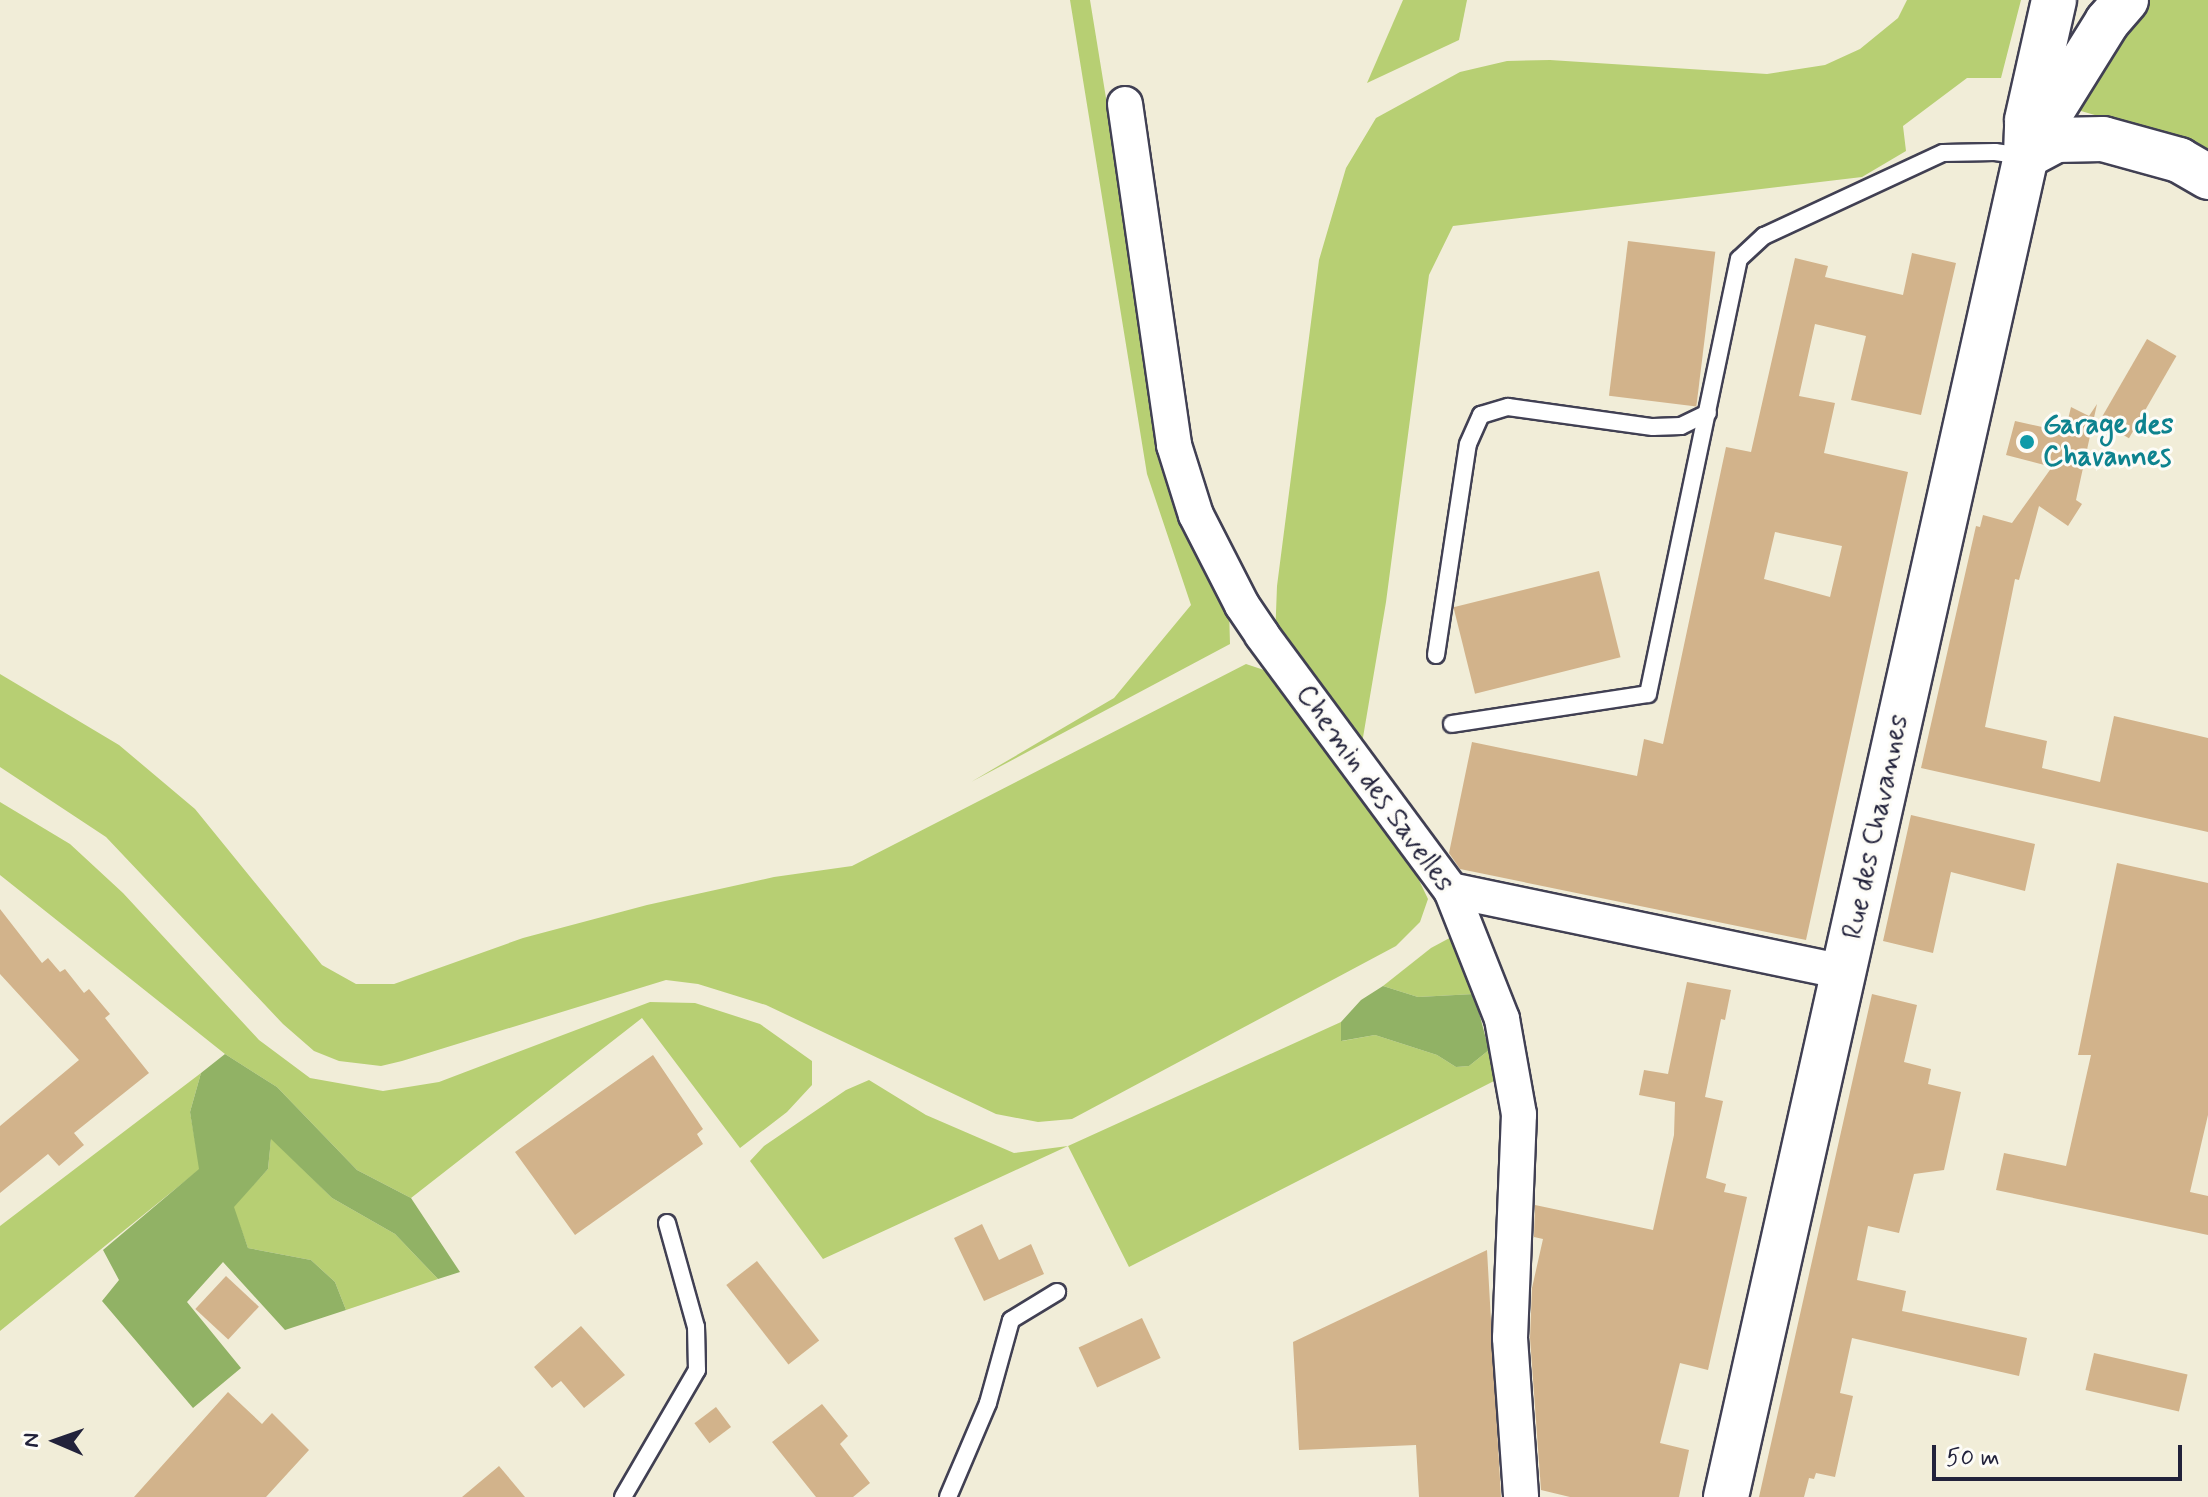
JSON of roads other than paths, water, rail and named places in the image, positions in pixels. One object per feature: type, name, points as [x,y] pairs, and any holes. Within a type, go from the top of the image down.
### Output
[{"type":"main road","points":[[2026,156],[2027,120],[2054,0]]},
{"type":"main road","points":[[2026,156],[2052,105],[2107,22],[2126,0]]},
{"type":"main road","points":[[2026,156],[2056,140],[2103,139],[2179,160],[2208,177]]},
{"type":"main road","name":"Rue des Chavannes","points":[[1726,1497],[2026,156]]},
{"type":"street","name":"Chemin des Savelles","points":[[1125,104],[1174,445],[1196,515],[1255,625],[1451,890],[1502,1019],[1519,1114],[1510,1338],[1521,1497]]},
{"type":"street","points":[[1451,890],[1845,972]]},
{"type":"lane","points":[[1452,724],[1648,694],[1739,259],[1764,236],[1943,153],[1995,152],[2026,156]]},
{"type":"lane","points":[[1436,655],[1468,444],[1481,415],[1508,407],[1653,427],[1681,426],[1708,413]]},
{"type":"lane","points":[[623,1497],[697,1370],[696,1327],[667,1223]]},
{"type":"lane","points":[[948,1497],[988,1403],[1011,1320],[1057,1292]]},
{"type":"place","name":"Garage des Chavannes","points":[[2027,442]]}]
